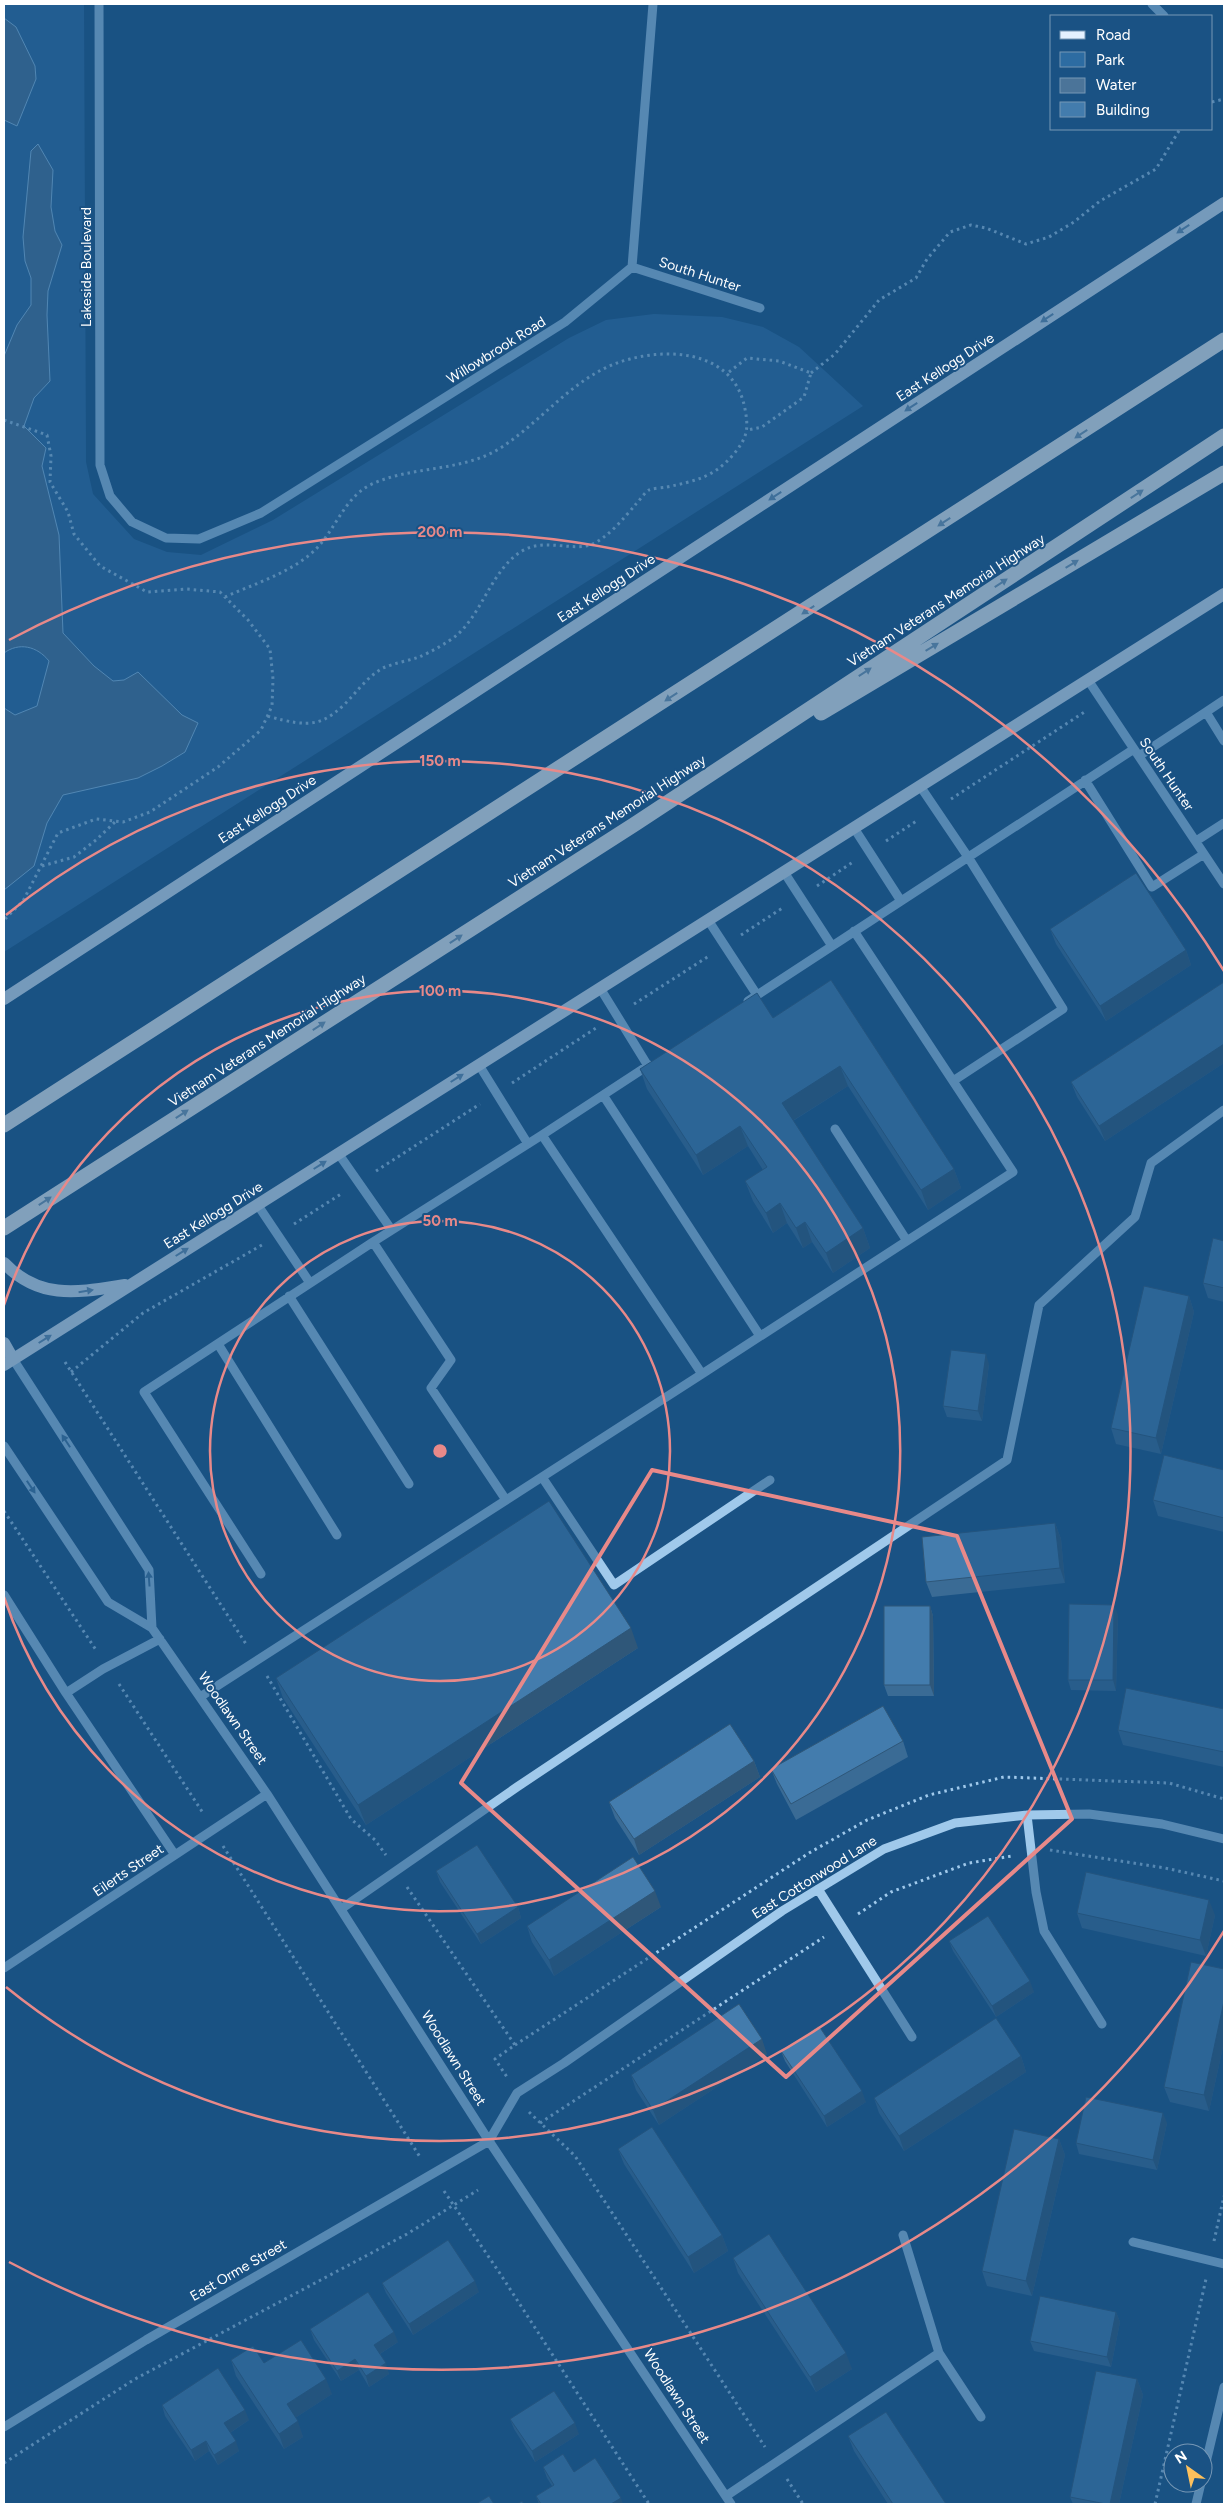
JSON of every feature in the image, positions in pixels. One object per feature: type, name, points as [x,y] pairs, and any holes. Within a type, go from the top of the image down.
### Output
[{"type":"highway","points":[[1102,421],[1224,333]]},
{"type":"highway","points":[[4,1125],[1102,421],[1224,340]]},
{"type":"highway","name":"Vietnam Veterans Memorial Highway","points":[[4,1228],[635,824],[1224,436]]},
{"type":"highway","points":[[635,824],[1224,473]]},
{"type":"main road","name":"East Kellogg Drive","points":[[4,999],[1224,203]]},
{"type":"main road","name":"East Kellogg Drive","points":[[9,1362],[1224,594]]},
{"type":"main road","points":[[4,1263],[22,1278],[46,1289],[72,1293],[132,1284]]},
{"type":"main road","points":[[4,1343],[9,1362]]},
{"type":"street","name":"Lakeside Boulevard","points":[[99,4],[100,465],[110,496],[132,522]]},
{"type":"street","points":[[632,267],[654,20],[653,4]]},
{"type":"street","points":[[1152,4],[1163,15]]},
{"type":"street","name":"Willowbrook Road","points":[[132,522],[166,538],[199,539],[261,513],[565,322],[632,267]]},
{"type":"street","name":"South Hunter","points":[[632,267],[760,308]]},
{"type":"street","name":"South Hunter","points":[[1088,680],[1224,884]]},
{"type":"street","points":[[741,1005],[1085,780],[1224,700]]},
{"type":"street","points":[[1206,712],[1224,741]]},
{"type":"street","points":[[1085,780],[1152,887],[1204,854]]},
{"type":"street","points":[[920,786],[968,857],[1063,1010],[953,1081]]},
{"type":"street","points":[[1196,841],[1224,823]]},
{"type":"street","points":[[854,828],[901,901]]},
{"type":"street","points":[[784,872],[832,946]]},
{"type":"street","points":[[708,920],[757,995]]},
{"type":"street","points":[[200,1697],[1013,1172],[854,931]]},
{"type":"street","points":[[261,1574],[144,1392],[391,1229],[652,1064],[600,988]]},
{"type":"street","points":[[479,1065],[528,1144]]},
{"type":"street","points":[[603,1095],[760,1336]]},
{"type":"street","points":[[341,1909],[1007,1460],[1038,1305],[1135,1217],[1151,1163],[1224,1110]]},
{"type":"street","points":[[835,1128],[907,1241]]},
{"type":"street","points":[[542,1135],[702,1374]]},
{"type":"street","points":[[338,1153],[391,1229]]},
{"type":"street","points":[[257,1204],[310,1282]]},
{"type":"street","points":[[373,1242],[450,1360],[431,1388],[506,1500]]},
{"type":"street","points":[[289,1296],[409,1484]]},
{"type":"street","points":[[218,1344],[337,1535]]},
{"type":"street","points":[[9,1362],[148,1570],[152,1628]]},
{"type":"street","name":"Woodlawn Street","points":[[4,1446],[108,1602],[152,1628],[267,1794],[489,2141],[729,2500]]},
{"type":"street","points":[[542,1477],[614,1586],[770,1480]]},
{"type":"street","points":[[4,1595],[66,1693],[175,1855]]},
{"type":"street","points":[[66,1693],[107,1667],[160,1639]]},
{"type":"street","name":"Eilerts Street","points":[[4,1968],[267,1794]]},
{"type":"street","name":"East Cottonwood Lane","points":[[489,2141],[517,2093],[564,2063],[782,1911],[884,1849],[955,1823],[1027,1815],[1089,1814],[1162,1824],[1224,1839]]},
{"type":"street","points":[[1027,1815],[1036,1892],[1044,1931],[1102,2024]]},
{"type":"street","points":[[818,1889],[912,2038]]},
{"type":"street","name":"East Orme Street","points":[[4,2427],[146,2340],[489,2141]]},
{"type":"street","points":[[903,2236],[939,2353],[981,2418]]},
{"type":"street","points":[[1133,2242],[1224,2264]]},
{"type":"street","points":[[729,2500],[776,2463],[939,2353]]},
{"type":"street","points":[[1211,2443],[1224,2387]]},
{"type":"path","points":[[748,430],[762,427],[804,397],[810,373],[835,354],[879,300],[916,278],[927,259],[950,232],[971,225],[986,228],[1026,244],[1049,237],[1074,222],[1100,201],[1156,169],[1179,130]]},
{"type":"path","points":[[225,597],[289,568],[314,551],[356,494],[372,484],[400,476],[455,467],[500,448],[572,388],[609,364],[646,355],[681,355],[705,359],[729,372],[743,397],[748,430],[735,453],[714,475],[648,490],[615,528],[589,545],[545,545],[522,551],[504,568],[478,612],[456,636],[422,656],[383,668],[365,682],[337,713],[315,723],[297,724],[267,716]]},
{"type":"path","points":[[729,372],[747,358],[780,361],[810,373]]},
{"type":"path","points":[[4,420],[47,435],[50,456],[50,482],[68,512],[74,534],[100,566],[147,592],[186,589],[220,592],[248,620],[270,649],[273,679],[272,706],[261,730],[218,767],[150,812],[123,822],[96,819],[58,833],[23,901],[4,920]]},
{"type":"path","points":[[71,1372],[144,1313],[246,1256],[1102,701]]},
{"type":"path","points":[[41,866],[74,857],[116,821]]},
{"type":"path","points":[[65,1362],[257,1660],[351,1819],[376,1840],[515,2044],[495,2059],[531,2114],[575,2156],[803,2504]]},
{"type":"path","points":[[4,1511],[213,1830],[432,2174],[649,2504]]},
{"type":"path","points":[[4,2463],[135,2379],[407,2234],[478,2190]]},
{"type":"path","points":[[1155,2504],[1224,2196]]},
{"type":"highlighted area","points":[[652,1470],[957,1536],[1072,1819],[786,2077],[461,1783]]},
{"type":"green space","points":[[4,4],[84,4],[86,462],[93,494],[134,539],[167,552],[201,555],[273,520],[569,338],[606,320],[654,314],[722,317],[763,327],[799,347],[863,406],[4,952]]},
{"type":"water","points":[[4,18],[16,27],[35,66],[36,79],[17,126],[4,120]]},
{"type":"water","points":[[38,144],[53,170],[51,207],[55,231],[62,245],[48,291],[47,315],[50,381],[34,398],[24,426],[46,448],[42,466],[59,535],[63,633],[94,666],[113,681],[124,680],[138,672],[182,715],[198,723],[185,752],[162,766],[138,778],[63,795],[47,823],[34,866],[4,890],[4,708],[15,715],[37,706],[49,661],[39,652],[28,647],[16,648],[4,653],[4,356],[17,325],[31,305],[31,278],[25,261],[23,237],[31,151]]},
{"type":"building","points":[[1136,873],[1186,950],[1100,1006],[1050,929]]},
{"type":"building","points":[[831,980],[954,1169],[921,1190],[840,1066],[782,1103],[863,1228],[826,1253],[805,1222],[796,1228],[780,1203],[766,1213],[745,1181],[767,1167],[740,1126],[696,1155],[640,1069],[757,993],[773,1018]]},
{"type":"building","points":[[1224,982],[1224,1044],[1099,1126],[1071,1082]]},
{"type":"building","points":[[1213,1238],[1224,1241],[1224,1288],[1203,1283]]},
{"type":"building","points":[[1144,1286],[1189,1296],[1156,1438],[1111,1428]]},
{"type":"building","points":[[951,1350],[986,1354],[978,1411],[943,1406]]},
{"type":"building","points":[[1164,1455],[1224,1470],[1224,1518],[1153,1500]]},
{"type":"building","points":[[549,1501],[631,1628],[358,1805],[276,1678]]},
{"type":"building","points":[[1055,1523],[1060,1568],[926,1582],[922,1537]]},
{"type":"building","points":[[1069,1604],[1114,1605],[1113,1680],[1068,1680]]},
{"type":"building","points":[[884,1606],[930,1606],[930,1685],[884,1685]]},
{"type":"building","points":[[1126,1688],[1224,1709],[1224,1752],[1118,1730]]},
{"type":"building","points":[[883,1706],[903,1741],[791,1804],[771,1769]]},
{"type":"building","points":[[730,1724],[754,1761],[634,1839],[609,1802]]},
{"type":"building","points":[[477,1845],[518,1907],[477,1934],[436,1871]]},
{"type":"building","points":[[633,1857],[655,1891],[549,1960],[527,1926]]},
{"type":"building","points":[[1086,1872],[1209,1900],[1200,1940],[1077,1913]]},
{"type":"building","points":[[988,1916],[1030,1981],[992,2006],[949,1941]]},
{"type":"building","points":[[1191,1962],[1224,1969],[1224,2001],[1204,2095],[1164,2087]]},
{"type":"building","points":[[739,2004],[762,2039],[653,2110],[631,2075]]},
{"type":"building","points":[[996,2018],[1021,2056],[899,2136],[874,2098]]},
{"type":"building","points":[[819,2026],[862,2091],[824,2116],[781,2051]]},
{"type":"building","points":[[1086,2097],[1163,2113],[1153,2160],[1076,2143]]},
{"type":"building","points":[[652,2127],[722,2235],[688,2257],[618,2149]]},
{"type":"building","points":[[1014,2129],[1059,2139],[1026,2281],[982,2271]]},
{"type":"building","points":[[769,2234],[846,2353],[810,2377],[733,2258]]},
{"type":"building","points":[[448,2240],[475,2281],[409,2324],[382,2283]]},
{"type":"building","points":[[368,2292],[394,2332],[374,2345],[386,2363],[366,2376],[355,2359],[337,2371],[310,2329]]},
{"type":"building","points":[[1040,2296],[1116,2312],[1107,2357],[1030,2341]]},
{"type":"building","points":[[301,2340],[326,2379],[287,2404],[298,2421],[279,2434],[231,2360],[253,2346],[264,2363]]},
{"type":"building","points":[[218,2368],[245,2410],[224,2423],[236,2441],[214,2455],[206,2441],[191,2450],[162,2405]]},
{"type":"building","points":[[1096,2371],[1137,2379],[1110,2504],[1070,2497]]},
{"type":"building","points":[[554,2391],[575,2423],[532,2451],[510,2419]]},
{"type":"building","points":[[886,2412],[946,2504],[893,2504],[848,2436]]},
{"type":"building","points":[[563,2454],[574,2472],[595,2458],[621,2498],[611,2504],[541,2504],[536,2496],[554,2485],[543,2467]]},
{"type":"building","points":[[489,2496],[494,2504],[476,2504]]}]
